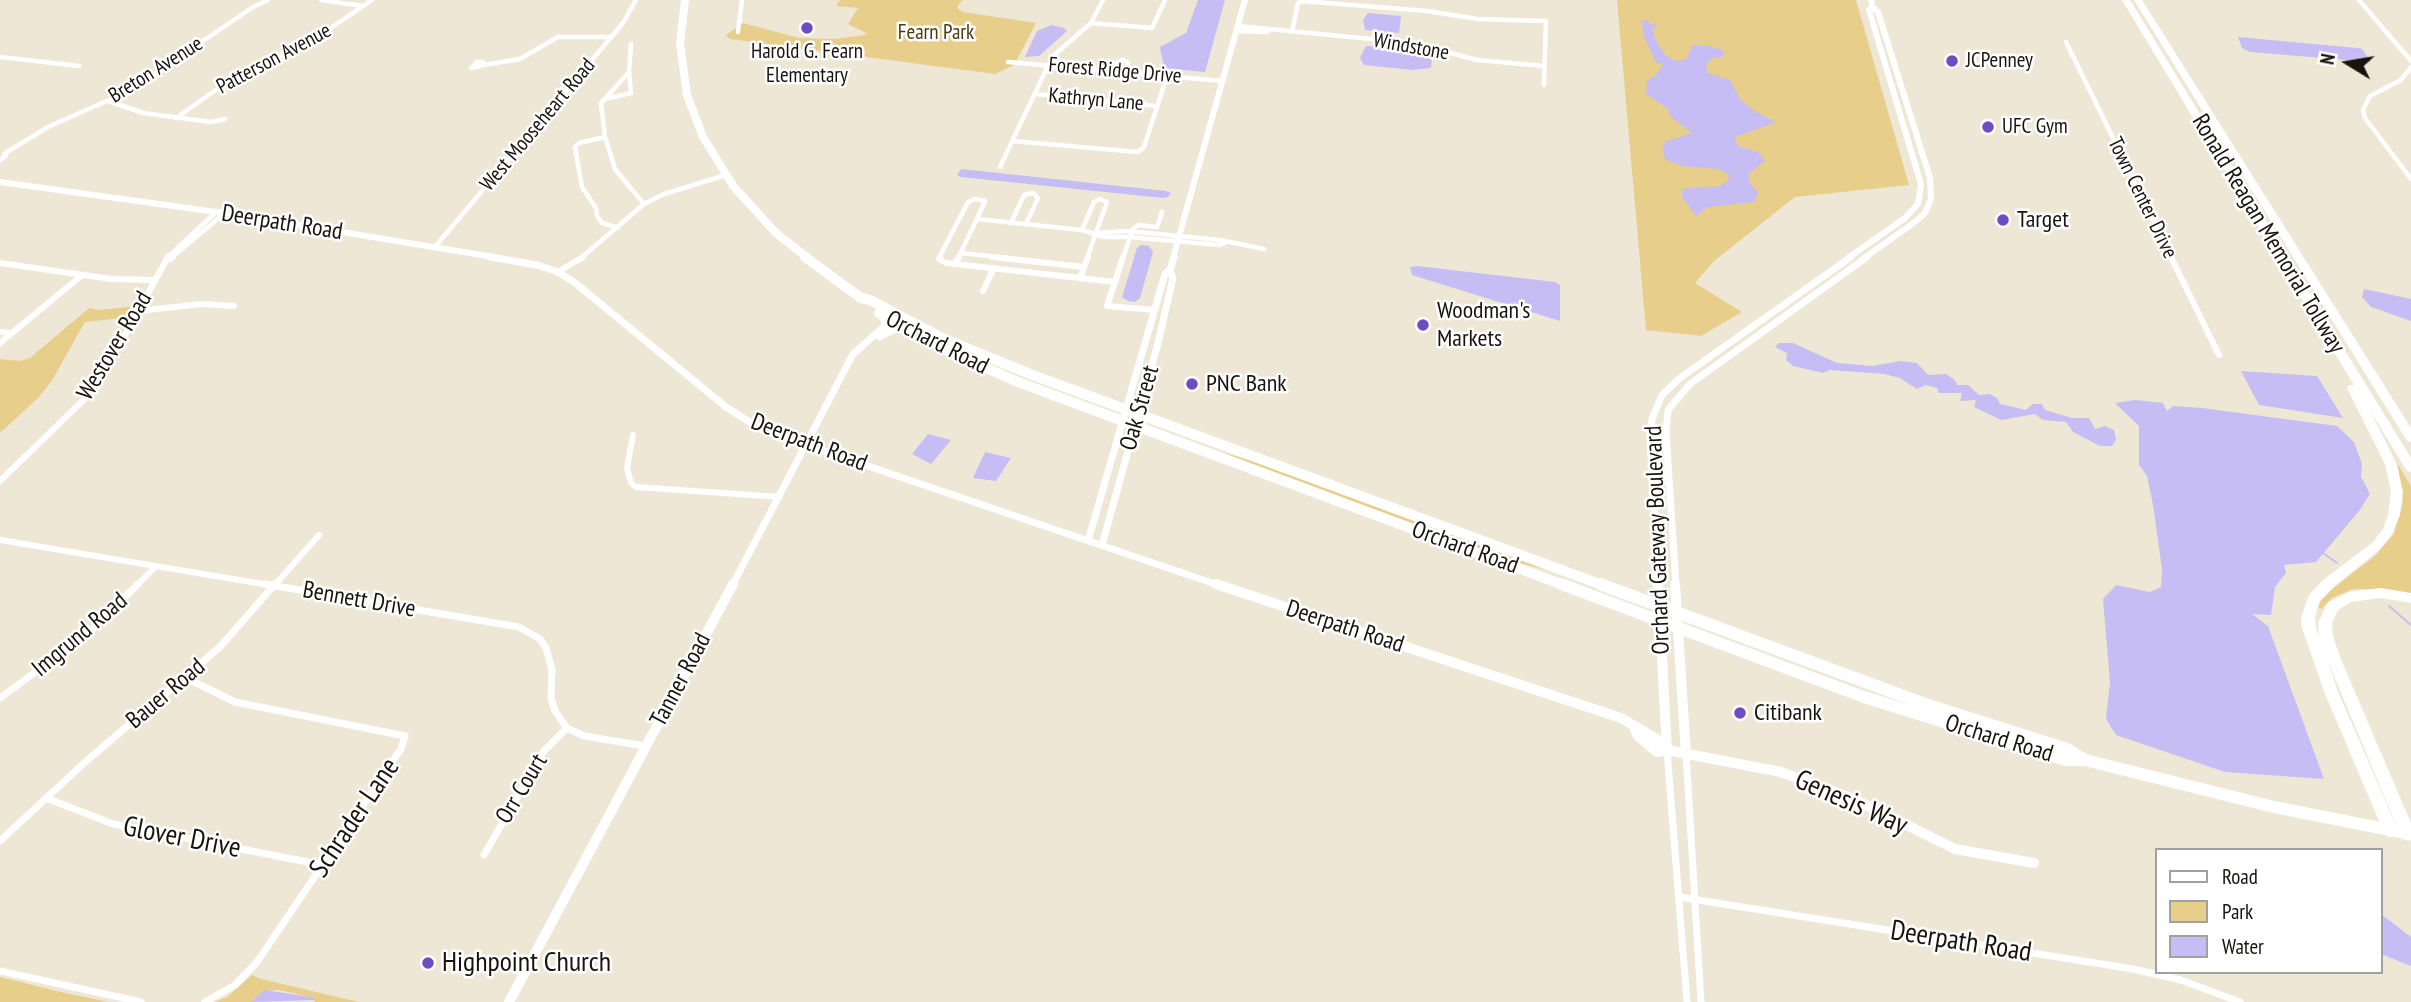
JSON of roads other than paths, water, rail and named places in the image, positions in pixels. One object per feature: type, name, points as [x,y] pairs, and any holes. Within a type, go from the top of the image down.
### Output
[{"type":"highway","name":"Ronald Reagan Memorial Tollway","points":[[2126,0],[2411,468]]},
{"type":"highway","name":"Ronald Reagan Memorial Tollway","points":[[2138,0],[2411,438]]},
{"type":"highway","points":[[2356,349],[2381,377],[2411,422]]},
{"type":"highway","points":[[2346,361],[2346,373],[2391,464],[2397,503],[2383,539],[2328,584],[2314,599],[2308,617],[2309,628],[2332,694],[2389,830]]},
{"type":"highway","points":[[2409,834],[2333,657],[2325,623],[2333,606],[2349,597],[2381,593],[2411,598]]},
{"type":"highway","points":[[2390,790],[2411,814]]},
{"type":"main road","name":"Orchard Road","points":[[685,0],[680,43],[687,95],[703,137],[745,200],[789,244],[861,298],[870,300],[958,345],[1126,410],[1137,420],[1864,697],[2066,760],[2085,760],[2263,805],[2409,834]]},
{"type":"main road","name":"Orchard Road","points":[[861,298],[863,303],[907,329],[1003,376],[1123,421],[1137,420],[1925,704],[2067,749],[2085,760]]},
{"type":"street","name":"Breton Avenue","points":[[0,160],[6,156],[2,155],[48,127],[108,101],[142,82],[253,7],[268,0]]},
{"type":"street","points":[[321,0],[363,6]]},
{"type":"street","name":"Patterson Avenue","points":[[176,118],[223,84],[313,40],[372,0]]},
{"type":"street","name":"West Mooseheart Road","points":[[435,247],[611,37],[636,0]]},
{"type":"street","points":[[738,33],[741,0]]},
{"type":"street","points":[[1000,167],[1048,66],[1061,46],[1091,23],[1103,0]]},
{"type":"street","points":[[1091,23],[1152,28],[1165,0]]},
{"type":"street","name":"Oak Street","points":[[1102,545],[1173,278],[1170,270],[1178,239],[1245,0]]},
{"type":"street","points":[[1387,7],[1388,0]]},
{"type":"street","points":[[2359,0],[2411,61]]},
{"type":"street","points":[[1292,32],[1298,3],[1302,1],[1387,7],[1478,19],[1546,21],[1544,85]]},
{"type":"street","name":"Orchard Gateway Boulevard","points":[[1687,1002],[1667,750],[1650,433],[1654,412],[1662,396],[1680,378],[1905,218],[1920,199],[1921,184],[1869,10],[1872,4],[1878,12],[1930,178],[1930,204],[1906,230],[1690,384],[1668,410],[1666,432],[1701,1002]]},
{"type":"street","name":"Windstone","points":[[1237,29],[1412,43],[1477,60],[1545,66]]},
{"type":"street","points":[[484,65],[520,59],[558,37],[611,37]]},
{"type":"street","name":"Town Center Drive","points":[[2066,42],[2218,355]]},
{"type":"street","points":[[605,99],[631,93],[631,44]]},
{"type":"street","points":[[0,57],[79,66]]},
{"type":"street","points":[[1113,71],[1117,62],[1124,60],[1128,63],[1125,72]]},
{"type":"street","name":"Forest Ridge Drive","points":[[1008,62],[1222,81]]},
{"type":"street","points":[[2411,67],[2401,80],[2370,96],[2362,110],[2365,118],[2411,179]]},
{"type":"street","points":[[629,72],[605,99],[600,111],[615,169],[644,204]]},
{"type":"street","points":[[1012,141],[1138,152],[1144,147],[1167,76]]},
{"type":"street","name":"Kathryn Lane","points":[[1035,94],[1157,106]]},
{"type":"street","points":[[108,101],[134,111],[176,118],[211,122],[225,119]]},
{"type":"street","points":[[605,137],[579,143],[575,147],[575,153],[582,187],[596,208],[597,216],[602,223],[618,228]]},
{"type":"street","points":[[558,272],[580,259],[644,204],[664,194],[726,175]]},
{"type":"street","name":"Deerpath Road","points":[[0,182],[435,247],[537,265],[558,272],[574,282],[745,421],[762,430],[1621,718],[1634,727],[1638,736],[1651,748],[1657,752],[1667,750]]},
{"type":"street","points":[[1011,223],[1023,197],[1033,193],[1038,198],[1026,224]]},
{"type":"street","points":[[955,264],[985,201],[971,200],[939,258],[941,262],[955,264],[1115,282]]},
{"type":"street","points":[[1080,278],[1108,205],[1103,200],[1093,204],[1082,230]]},
{"type":"street","points":[[1162,212],[1157,227],[1159,232],[1178,239]]},
{"type":"street","name":"Westover Road","points":[[0,481],[96,388],[164,265],[221,213]]},
{"type":"street","points":[[977,219],[1082,230],[1104,237],[1119,234],[1165,235]]},
{"type":"street","points":[[1107,306],[1131,234],[1139,225],[1157,227]]},
{"type":"street","points":[[1131,234],[1264,249]]},
{"type":"street","points":[[960,253],[1084,267]]},
{"type":"street","points":[[0,263],[122,281],[155,280]]},
{"type":"street","points":[[983,291],[994,268]]},
{"type":"street","name":"Oak Street","points":[[1088,541],[1165,274],[1170,270]]},
{"type":"street","points":[[0,343],[82,275]]},
{"type":"street","points":[[138,311],[202,304],[234,306]]},
{"type":"street","points":[[1098,305],[1155,310]]},
{"type":"street","name":"Tanner Road","points":[[509,1002],[808,445],[855,351],[886,325],[881,314]]},
{"type":"street","name":"Tanner Road","points":[[853,358],[887,332],[907,329]]},
{"type":"street","points":[[0,332],[12,333]]},
{"type":"street","points":[[633,435],[627,468],[631,482],[636,487],[780,497]]},
{"type":"street","name":"Bauer Road","points":[[0,841],[237,630],[320,535]]},
{"type":"street","name":"Bennett Drive","points":[[0,540],[508,625],[540,639],[551,658],[551,698],[555,711],[567,728]]},
{"type":"street","name":"Imgrund Road","points":[[0,698],[91,631],[156,566]]},
{"type":"street","name":"Schrader Lane","points":[[186,678],[235,702],[396,732],[405,736],[401,749],[251,971],[227,991],[205,1002]]},
{"type":"street","points":[[567,728],[597,739],[645,746]]},
{"type":"street","name":"Orr Court","points":[[484,855],[544,751],[567,728]]},
{"type":"street","name":"Genesis Way","points":[[1667,750],[1781,772],[1856,800],[1955,849],[2034,863]]},
{"type":"street","name":"Glover Drive","points":[[46,798],[84,816],[113,824],[323,866]]},
{"type":"street","name":"Deerpath Road","points":[[1678,897],[2133,969],[2181,980],[2240,1002]]},
{"type":"street","points":[[0,971],[141,1002]]},
{"type":"water","points":[[1198,0],[1225,0],[1205,72],[1164,68],[1160,47],[1186,33]]},
{"type":"water","points":[[1368,13],[1401,16],[1399,33],[1365,30],[1363,20]]},
{"type":"water","points":[[1647,20],[1658,25],[1652,29],[1657,43],[1667,57],[1678,61],[1686,59],[1693,45],[1708,45],[1724,51],[1723,57],[1712,58],[1706,65],[1708,73],[1730,80],[1741,100],[1756,112],[1776,122],[1735,137],[1738,146],[1758,152],[1765,161],[1748,174],[1750,184],[1759,192],[1754,202],[1708,207],[1696,216],[1682,197],[1682,189],[1720,186],[1728,181],[1729,175],[1719,169],[1682,166],[1666,160],[1662,149],[1666,141],[1692,133],[1670,116],[1668,109],[1646,94],[1647,81],[1656,75],[1663,64],[1656,63],[1643,34],[1642,21]]},
{"type":"water","points":[[1052,25],[1067,31],[1039,56],[1025,57],[1037,31]]},
{"type":"water","points":[[2238,37],[2357,48],[2362,49],[2371,62],[2250,52],[2242,48]]},
{"type":"water","points":[[1366,46],[1393,47],[1427,55],[1432,57],[1431,68],[1413,70],[1364,65],[1360,58]]},
{"type":"water","points":[[961,169],[1171,193],[1163,198],[961,177],[957,175]]},
{"type":"water","points":[[1141,245],[1149,246],[1153,252],[1140,298],[1135,302],[1128,301],[1122,297],[1137,248]]},
{"type":"water","points":[[1410,267],[1555,282],[1560,285],[1560,321],[1412,275]]},
{"type":"water","points":[[2364,289],[2411,299],[2411,321],[2371,307],[2362,297]]},
{"type":"water","points":[[1779,343],[1793,343],[1837,363],[1872,366],[1901,361],[1917,363],[1928,375],[1946,374],[1955,380],[1957,385],[1968,385],[1979,395],[1990,394],[1997,398],[2000,404],[2026,410],[2033,404],[2042,404],[2045,410],[2072,418],[2089,418],[2095,429],[2105,426],[2114,430],[2116,440],[2112,446],[2100,446],[2073,432],[2066,422],[2043,420],[2035,414],[2001,420],[1974,407],[1976,400],[1960,401],[1962,393],[1939,393],[1937,388],[1926,385],[1917,389],[1900,378],[1884,374],[1830,370],[1823,373],[1793,366],[1786,360],[1787,353],[1775,347]]},
{"type":"water","points":[[2241,371],[2317,376],[2343,418],[2259,405]]},
{"type":"water","points":[[2135,400],[2163,403],[2167,411],[2173,406],[2202,408],[2337,426],[2354,442],[2362,464],[2361,477],[2370,494],[2316,562],[2284,565],[2286,573],[2275,587],[2271,615],[2252,614],[2268,626],[2324,779],[2225,772],[2116,735],[2106,719],[2110,682],[2103,599],[2116,585],[2150,592],[2161,587],[2162,569],[2153,505],[2147,476],[2139,465],[2139,426],[2115,403]]},
{"type":"water","points":[[928,434],[951,440],[931,464],[912,454]]},
{"type":"water","points":[[985,452],[1011,458],[996,481],[973,478]]},
{"type":"water","points":[[2383,916],[2411,937],[2411,966],[2383,955]]},
{"type":"water","points":[[264,990],[312,997],[316,1000],[251,1002]]},
{"type":"waterway","points":[[2323,553],[2337,563]]},
{"type":"waterway","points":[[2389,606],[2411,625]]},
{"type":"place","name":"Harold G. Fearn Elementary","points":[[807,28]]},
{"type":"place","name":"JCPenney","points":[[1952,61]]},
{"type":"place","name":"UFC Gym","points":[[1988,127]]},
{"type":"place","name":"Target","points":[[2003,220]]},
{"type":"place","name":"Woodman's Markets","points":[[1423,325]]},
{"type":"place","name":"PNC Bank","points":[[1192,384]]},
{"type":"place","name":"Citibank","points":[[1740,713]]},
{"type":"place","name":"Highpoint Church","points":[[428,963]]},
{"type":"park label","name":"Fearn Park","points":[[936,33]]}]
